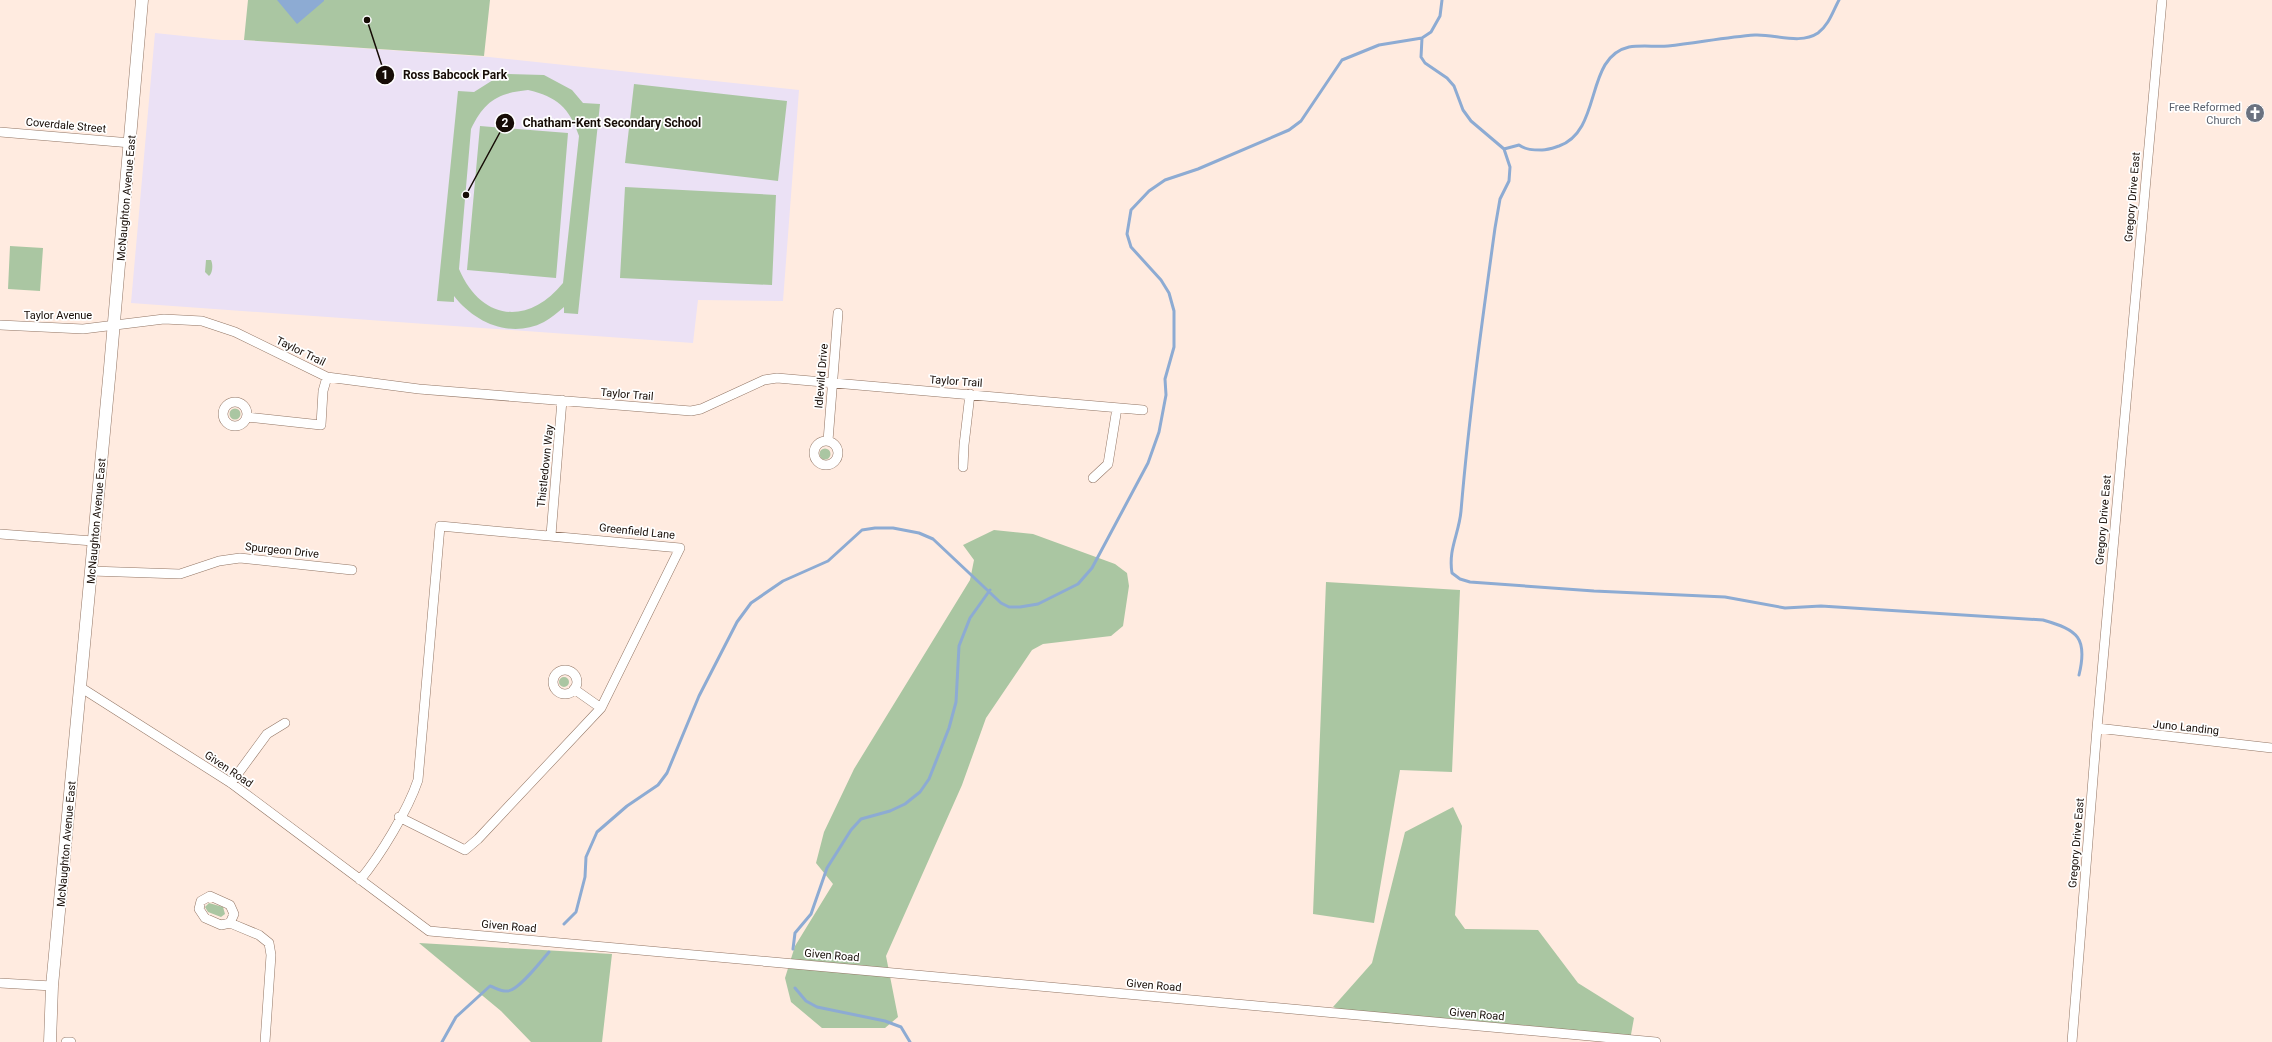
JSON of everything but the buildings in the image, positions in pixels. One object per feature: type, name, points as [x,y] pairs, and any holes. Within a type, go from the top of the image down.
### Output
[{"type":"main road","name":"McNaughton Avenue East","points":[[50,1042],[52,986],[93,541],[116,325],[142,0]]},
{"type":"street","name":"Gregory Drive East","points":[[2072,1042],[2097,728],[2162,0]]},
{"type":"street","name":"Coverdale Street","points":[[0,132],[131,143]]},
{"type":"street","name":"Idlewild Drive","points":[[828,441],[838,313]]},
{"type":"street","name":"Taylor Trail","points":[[116,325],[164,319],[202,321],[235,332],[327,377],[420,388],[691,411],[701,409],[764,380],[777,378],[1143,410]]},
{"type":"street","name":"Taylor Avenue","points":[[0,325],[83,329],[116,325]]},
{"type":"street","points":[[247,417],[321,425],[323,391],[327,377]]},
{"type":"street","points":[[963,467],[970,394]]},
{"type":"street","name":"Thistledown Way","points":[[551,535],[562,400]]},
{"type":"street","points":[[1094,478],[1108,464],[1117,408]]},
{"type":"street","name":"Greenfield Lane","points":[[360,880],[369,869],[399,817],[418,780],[440,526],[680,548],[601,708],[478,840],[465,850],[399,817]]},
{"type":"street","points":[[0,534],[93,541]]},
{"type":"street","name":"Spurgeon Drive","points":[[91,571],[180,574],[219,561],[240,558],[352,570]]},
{"type":"street","name":"Given Road","points":[[80,687],[231,783],[429,931],[1656,1042]]},
{"type":"street","points":[[574,689],[601,708]]},
{"type":"street","points":[[231,783],[267,734],[285,723]]},
{"type":"street","name":"Juno Landing","points":[[2097,728],[2272,748]]},
{"type":"street","points":[[230,923],[259,935],[269,942],[270,948],[265,1042]]},
{"type":"street","points":[[0,983],[52,986]]},
{"type":"street","points":[[66,1042],[71,1042]]},
{"type":"shaded area","points":[[155,33],[222,40],[244,40],[489,57],[799,90],[783,301],[698,300],[693,343],[131,303]]},
{"type":"green space","points":[[248,0],[490,0],[484,56],[244,40]]},
{"type":"green space","points":[[507,74],[544,75],[572,90],[583,103],[600,104],[578,314],[564,313],[564,307],[544,322],[532,327],[519,329],[494,326],[483,321],[472,314],[454,296],[454,302],[437,301],[458,91],[474,92],[493,80]],"holes":[[[528,90],[547,96],[561,105],[571,118],[579,136],[563,283],[549,297],[535,306],[521,311],[506,312],[492,308],[480,299],[468,286],[459,269],[471,129],[481,112],[493,100],[517,91]]]},
{"type":"green space","points":[[634,84],[787,101],[778,181],[625,163]]},
{"type":"green space","points":[[480,126],[568,133],[556,278],[467,270]]},
{"type":"green space","points":[[625,187],[776,195],[772,285],[620,278]]},
{"type":"green space","points":[[10,246],[43,248],[40,291],[8,289]]},
{"type":"green space","points":[[206,260],[211,260],[212,264],[212,271],[209,276],[205,272]]},
{"type":"green space","points":[[233,409],[237,409],[239,410],[239,418],[233,419],[230,416],[230,412]]},
{"type":"green space","points":[[823,449],[827,449],[829,450],[829,458],[823,459],[820,456],[820,452]]},
{"type":"green space","points":[[994,530],[1033,534],[1115,564],[1127,573],[1129,586],[1123,626],[1111,636],[1043,644],[1032,650],[986,718],[962,785],[886,956],[898,1017],[885,1028],[822,1028],[791,1002],[785,978],[795,946],[833,884],[816,863],[824,832],[854,769],[970,580],[974,560],[963,545]]},
{"type":"green space","points":[[1326,582],[1460,590],[1452,772],[1400,770],[1374,923],[1313,914]]},
{"type":"green space","points":[[562,677],[566,677],[568,678],[568,686],[562,687],[559,684],[559,680]]},
{"type":"green space","points":[[1453,807],[1462,826],[1455,915],[1465,929],[1538,930],[1578,983],[1634,1018],[1630,1040],[1377,1022],[1333,1007],[1372,963],[1405,832]]},
{"type":"green space","points":[[209,903],[223,907],[225,914],[221,917],[208,912],[205,907]]},
{"type":"green space","points":[[419,943],[612,954],[602,1042],[531,1042],[501,1011]]},
{"type":"water","points":[[277,0],[324,0],[324,1],[297,24]]},
{"type":"waterway","points":[[564,924],[576,912],[585,877],[586,857],[597,832],[627,806],[658,785],[667,773],[699,696],[737,622],[751,603],[783,581],[828,561],[862,530],[893,528],[919,533],[933,539],[1001,603],[1009,607],[1038,604],[1078,584],[1092,568],[1148,463],[1159,432],[1166,395],[1165,379],[1174,347],[1174,311],[1169,293],[1161,280],[1131,247],[1127,234],[1131,210],[1149,191],[1165,180],[1198,169],[1289,130],[1301,121],[1342,60],[1379,45],[1422,38],[1431,32],[1440,16],[1442,0]]},
{"type":"waterway","points":[[1504,149],[1519,145],[1524,148],[1546,150],[1559,146],[1573,138],[1582,125],[1589,110],[1605,64],[1615,53],[1629,47],[1668,46],[1755,35],[1795,39],[1803,38],[1811,36],[1822,30],[1828,22],[1839,0]]},
{"type":"waterway","points":[[1422,38],[1421,57],[1425,63],[1447,78],[1454,86],[1463,110],[1471,121],[1504,149],[1510,167],[1509,181],[1500,199],[1495,228],[1472,404],[1460,519],[1451,556],[1452,573],[1460,579],[1470,582],[1594,591],[1725,597],[1785,608],[1821,606],[2043,620],[2065,628],[2078,637],[2082,652],[2079,675]]},
{"type":"waterway","points":[[793,949],[795,933],[811,914],[827,868],[851,830],[861,819],[890,811],[905,804],[920,792],[929,779],[949,728],[956,702],[959,646],[970,618],[990,590]]},
{"type":"waterway","points":[[442,1042],[456,1017],[490,986],[504,991],[513,989],[524,981],[549,952]]},
{"type":"waterway","points":[[795,988],[806,1001],[817,1007],[885,1021],[901,1027],[910,1042]]},
{"type":"place","name":"Ross Babcock Park","points":[[367,20]]},
{"type":"place","name":"Free Reformed Church","points":[[2255,113]]},
{"type":"place","name":"Chatham-Kent Secondary School","points":[[466,195]]}]
